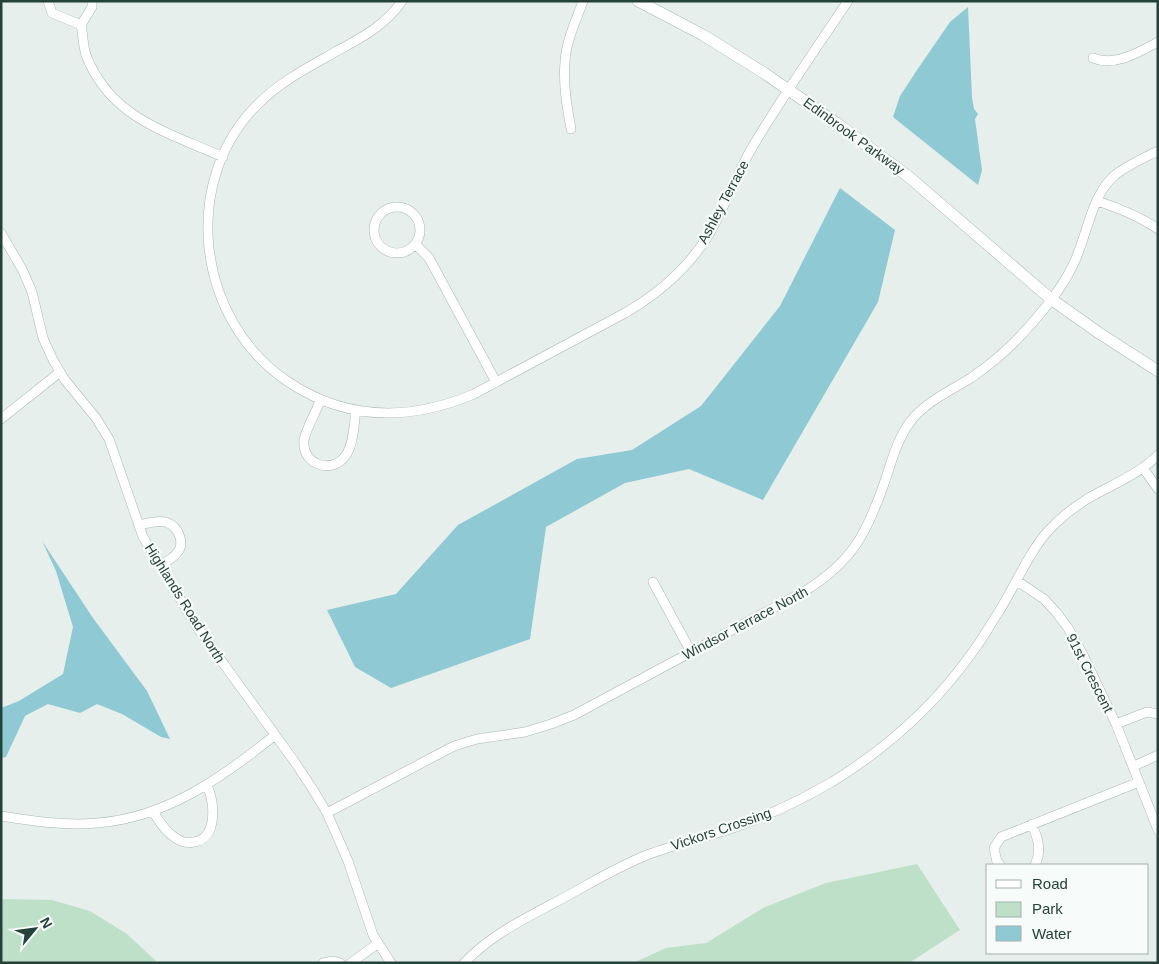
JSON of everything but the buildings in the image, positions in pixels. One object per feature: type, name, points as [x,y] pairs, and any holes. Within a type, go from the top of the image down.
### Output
[{"type":"street","points":[[48,1],[52,12],[81,25]]},
{"type":"street","points":[[92,1],[92,7],[81,25],[86,53],[95,75],[108,94],[125,110],[145,123],[223,157]]},
{"type":"street","name":"Ashley Terrace","points":[[402,1],[383,24],[279,85],[257,104],[240,126],[223,157],[215,178],[209,207],[207,236],[210,264],[218,292],[234,326],[245,342],[265,364],[287,381],[320,401],[366,412],[394,414],[449,404],[474,394],[650,299],[672,280],[691,259],[707,236],[755,142],[848,1]]},
{"type":"street","points":[[571,129],[564,61],[583,1]]},
{"type":"street","name":"Edinbrook Parkway","points":[[638,1],[703,35],[789,89],[909,177],[1051,298],[1099,333],[1158,371]]},
{"type":"street","points":[[1093,58],[1110,60],[1130,57],[1158,42]]},
{"type":"street","name":"Windsor Terrace North","points":[[327,813],[454,746],[477,739],[525,732],[574,715],[824,580],[841,566],[867,529],[895,450],[912,420],[931,403],[1003,354],[1024,332],[1072,268],[1097,201],[1104,188],[1114,176],[1127,167],[1158,151]]},
{"type":"street","points":[[1097,201],[1144,219],[1158,229]]},
{"type":"street","points":[[403,207],[410,211],[419,223],[420,230],[415,244],[409,249],[395,253],[381,246],[374,233],[374,225],[377,218],[388,208],[403,207]]},
{"type":"street","name":"Highlands Road North","points":[[1,233],[22,269],[32,292],[43,338],[60,372],[80,400],[96,418],[108,439],[143,537],[197,627],[294,761],[327,813],[351,869],[366,918],[377,944],[391,963]]},
{"type":"street","points":[[415,244],[429,258],[496,382]]},
{"type":"street","points":[[1,419],[60,372]]},
{"type":"street","points":[[320,401],[304,439],[304,448],[308,457],[316,464],[323,466],[332,466],[340,462],[347,455],[351,444],[356,410]]},
{"type":"street","name":"Vickors Crossing","points":[[464,963],[483,944],[506,929],[644,857],[670,846],[745,824],[790,805],[832,781],[873,754],[910,723],[944,688],[974,650],[1032,553],[1047,532],[1066,513],[1143,468],[1158,455]]},
{"type":"street","points":[[1143,468],[1158,489]]},
{"type":"street","points":[[139,525],[156,521],[166,522],[178,532],[181,540],[177,554],[160,566]]},
{"type":"street","name":"91st Crescent","points":[[1017,581],[1044,599],[1068,628],[1116,724],[1158,830]]},
{"type":"street","points":[[653,582],[691,652]]},
{"type":"street","points":[[1116,724],[1147,712],[1158,714]]},
{"type":"street","points":[[1,816],[28,820],[95,824],[129,818],[176,802],[207,785],[247,758],[275,735]]},
{"type":"street","points":[[1134,766],[1158,754]]},
{"type":"street","points":[[999,864],[994,848],[1001,837],[1139,782]]},
{"type":"street","points":[[152,811],[166,830],[179,840],[188,843],[198,842],[206,836],[213,818],[213,804],[207,785]]},
{"type":"street","points":[[1032,824],[1040,843],[1040,855],[1036,864]]},
{"type":"street","points":[[351,963],[377,944]]},
{"type":"street","points":[[323,963],[334,961],[340,963]]},
{"type":"green space","points":[[917,864],[960,930],[909,963],[633,963],[666,948],[706,943],[765,907],[826,883]]},
{"type":"green space","points":[[1,899],[52,900],[90,911],[127,934],[158,963],[1,963]]},
{"type":"water","points":[[968,7],[972,98],[974,109],[978,114],[975,119],[982,170],[978,185],[893,117],[900,96],[917,70],[950,22]]},
{"type":"water","points":[[840,188],[895,230],[878,302],[763,500],[689,469],[625,483],[546,527],[530,639],[391,688],[355,667],[327,610],[396,594],[458,525],[577,459],[632,450],[701,406],[780,306]]},
{"type":"water","points":[[42,541],[93,618],[147,691],[170,739],[161,737],[122,714],[97,704],[80,713],[48,704],[25,716],[6,757],[1,758],[1,708],[19,701],[63,674],[73,627],[56,571]]}]
